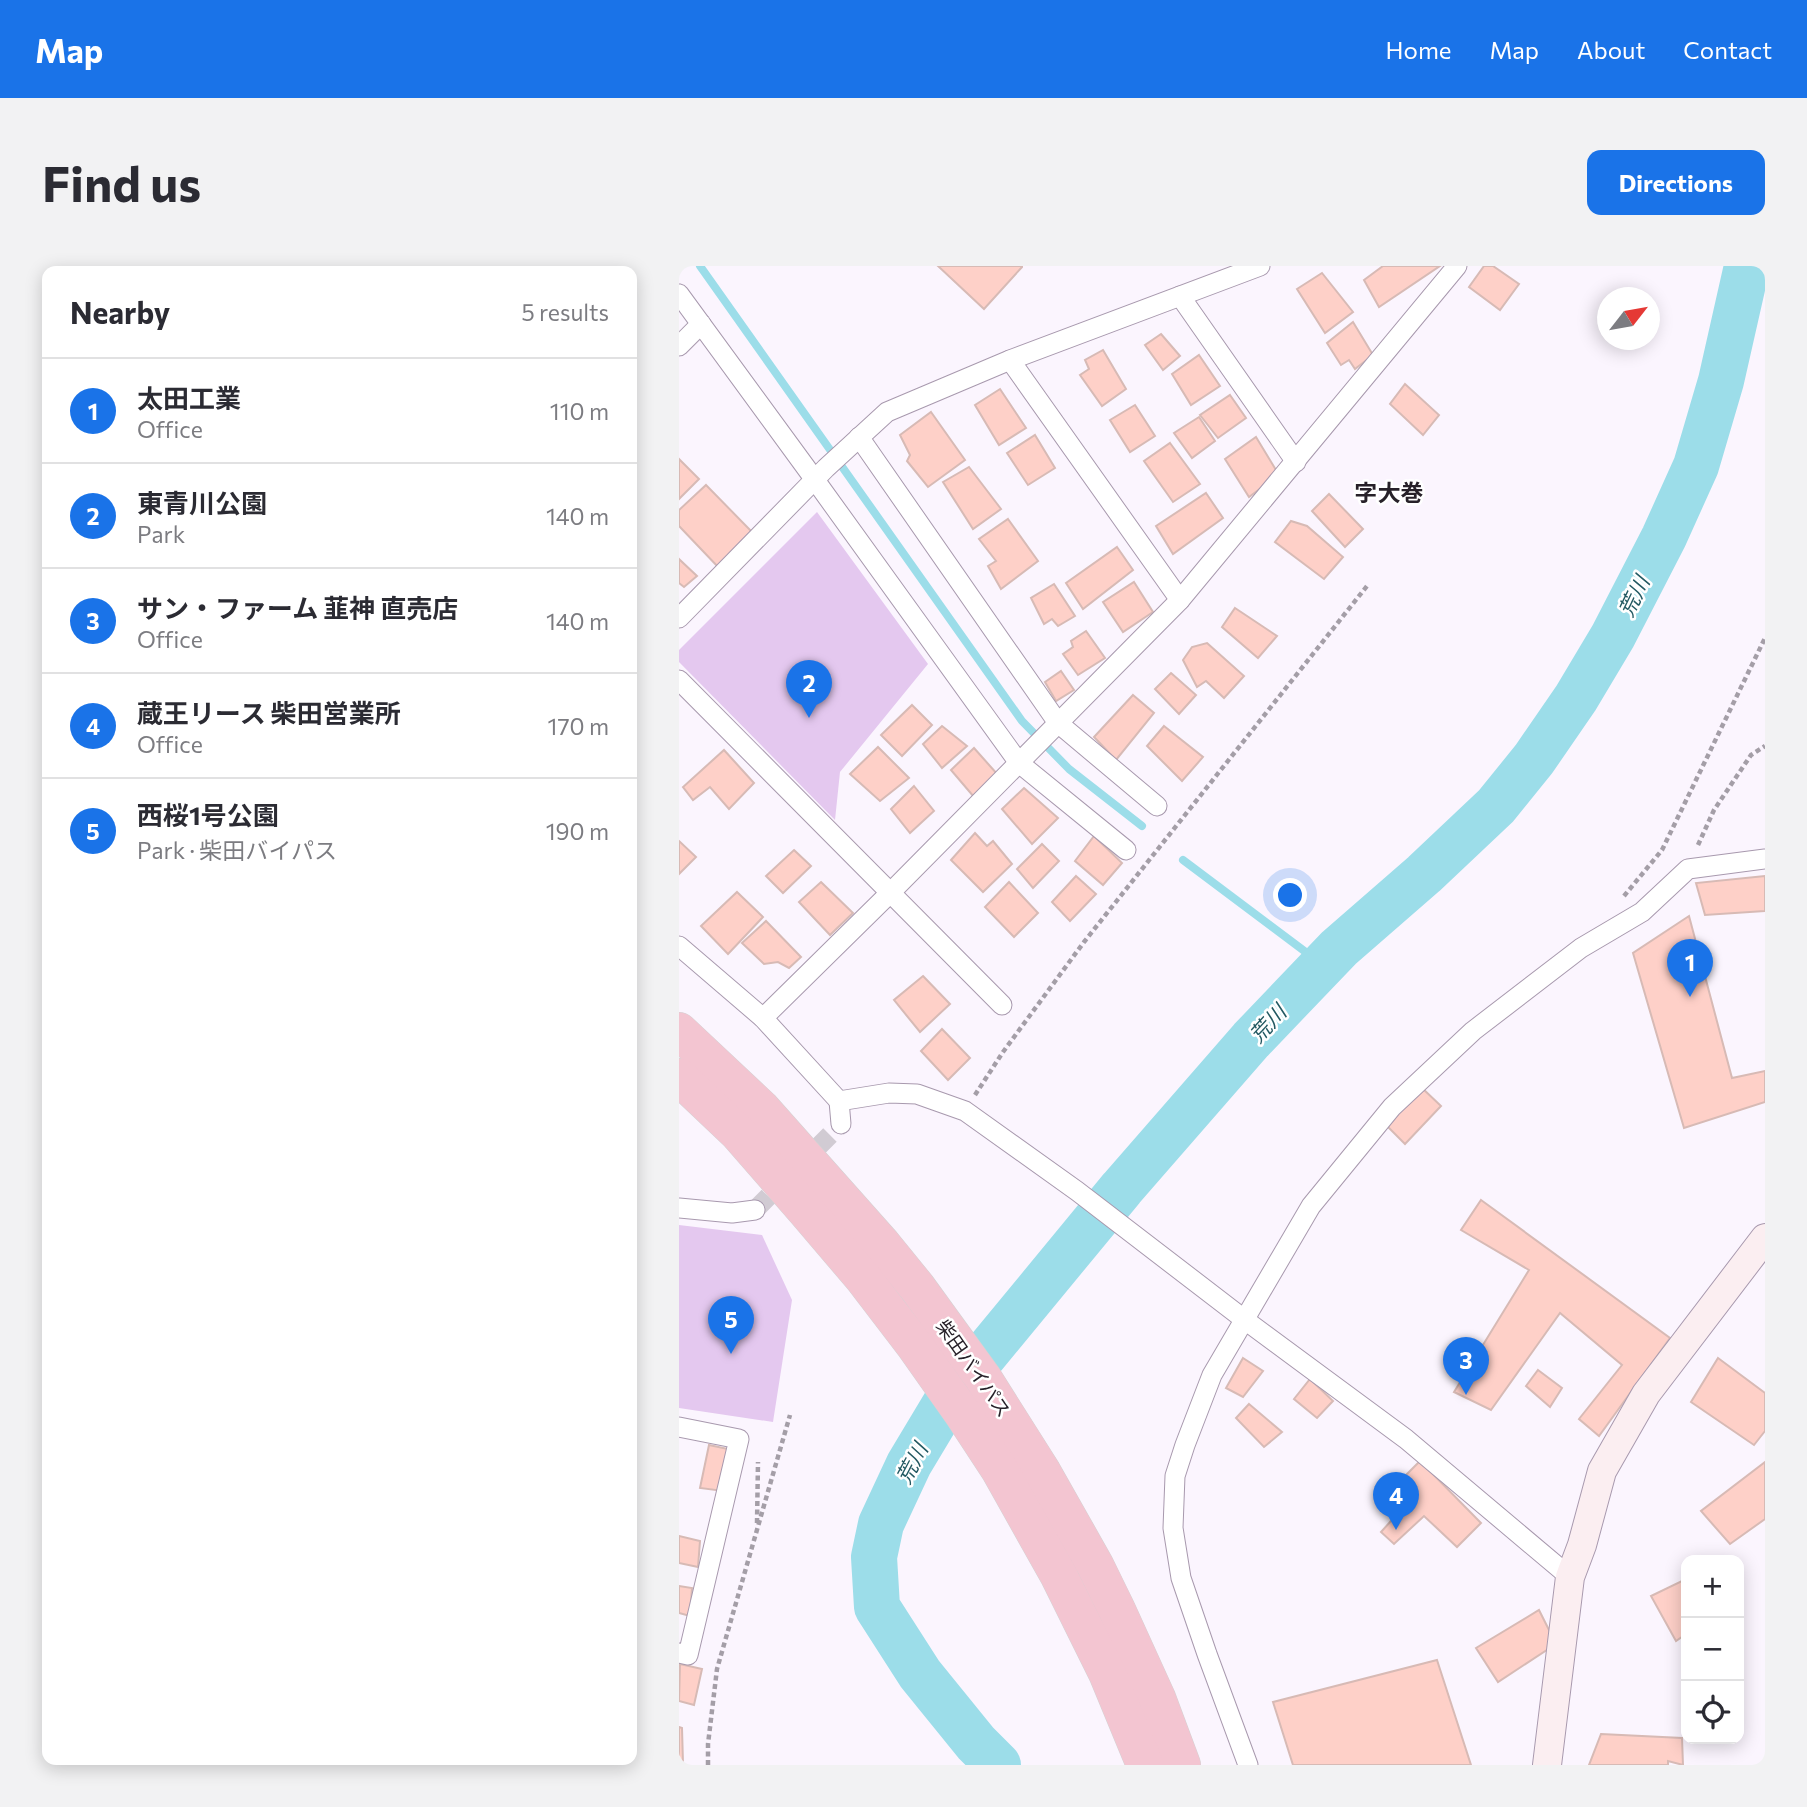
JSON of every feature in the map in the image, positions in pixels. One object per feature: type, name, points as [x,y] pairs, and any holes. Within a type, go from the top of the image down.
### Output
[{"type":"highway","name":"柴田バイパス","points":[[679,1031],[761,1108],[882,1244],[917,1287],[982,1378],[1043,1474],[1095,1565],[1157,1698],[1182,1765]]},
{"type":"highway","name":"柴田バイパス","points":[[679,1077],[738,1133],[863,1278],[963,1414],[1024,1511],[1084,1624],[1145,1765]]},
{"type":"street","points":[[679,618],[821,474],[887,412],[1010,360],[1260,266]]},
{"type":"street","points":[[763,1018],[1180,600],[1457,266]]},
{"type":"street","points":[[679,294],[821,474],[1023,759],[1126,850]]},
{"type":"street","points":[[1180,296],[1296,462]]},
{"type":"street","points":[[679,346],[701,324]]},
{"type":"street","points":[[1010,360],[1180,600]]},
{"type":"street","points":[[855,441],[1054,727],[1157,806]]},
{"type":"street","points":[[679,680],[1002,1005]]},
{"type":"street","points":[[1248,1765],[1181,1578],[1173,1528],[1175,1476],[1212,1375],[1311,1206],[1392,1107],[1473,1031],[1581,948],[1642,912],[1688,869],[1765,859]]},
{"type":"street","points":[[679,946],[763,1018],[839,1101],[841,1124]]},
{"type":"street","points":[[839,1101],[889,1093],[916,1094],[965,1111],[1077,1191],[1406,1439],[1570,1577]]},
{"type":"street","points":[[679,1208],[733,1213],[755,1210]]},
{"type":"street","points":[[1547,1765],[1570,1577],[1582,1545],[1602,1471],[1646,1394],[1765,1238]]},
{"type":"street","points":[[679,1427],[739,1439],[688,1655],[679,1653]]},
{"type":"path","points":[[965,1111],[1003,1052],[1084,943],[1367,586]]},
{"type":"path","points":[[1622,899],[1662,850],[1765,638]]},
{"type":"path","points":[[1688,869],[1714,810],[1751,755],[1765,746]]},
{"type":"path","points":[[708,1765],[717,1669],[790,1415]]},
{"type":"path","points":[[739,1439],[759,1443],[757,1531]]},
{"type":"shaded area","points":[[817,512],[928,664],[840,772],[835,820],[679,662],[679,650]]},
{"type":"shaded area","points":[[679,1225],[762,1235],[792,1300],[773,1422],[679,1408]]},
{"type":"building","points":[[938,266],[1022,266],[1022,267],[984,309]]},
{"type":"building","points":[[1383,266],[1440,266],[1379,307],[1364,280]]},
{"type":"building","points":[[1484,266],[1493,266],[1519,284],[1500,310],[1469,287]]},
{"type":"building","points":[[1322,273],[1353,312],[1325,333],[1297,289]]},
{"type":"building","points":[[1353,322],[1373,355],[1355,369],[1349,360],[1341,365],[1327,343]]},
{"type":"building","points":[[1161,334],[1180,356],[1163,370],[1145,345]]},
{"type":"building","points":[[1103,350],[1126,389],[1102,406],[1080,375],[1089,369],[1085,360]]},
{"type":"building","points":[[1199,355],[1220,386],[1191,405],[1172,374]]},
{"type":"building","points":[[1405,384],[1439,415],[1423,435],[1390,404]]},
{"type":"building","points":[[1000,389],[1026,428],[999,445],[975,405]]},
{"type":"building","points":[[1230,395],[1246,418],[1218,438],[1200,415]]},
{"type":"building","points":[[1135,405],[1155,436],[1130,452],[1110,420]]},
{"type":"building","points":[[931,412],[965,460],[928,487],[907,461],[910,455],[900,435]]},
{"type":"building","points":[[1199,417],[1215,441],[1192,458],[1174,433]]},
{"type":"building","points":[[1035,435],[1055,468],[1028,485],[1007,453]]},
{"type":"building","points":[[1256,437],[1276,470],[1269,482],[1249,497],[1225,459]]},
{"type":"building","points":[[1170,443],[1200,484],[1173,502],[1144,461]]},
{"type":"building","points":[[679,459],[699,479],[679,499]]},
{"type":"building","points":[[969,467],[1001,509],[973,529],[943,482]]},
{"type":"building","points":[[706,485],[754,534],[720,569],[679,526],[679,510]]},
{"type":"building","points":[[1206,493],[1223,518],[1173,554],[1156,526]]},
{"type":"building","points":[[1329,494],[1363,529],[1345,547],[1312,511]]},
{"type":"building","points":[[1008,519],[1038,561],[1001,589],[988,566],[996,561],[979,539]]},
{"type":"building","points":[[1291,521],[1307,526],[1343,557],[1324,579],[1275,542]]},
{"type":"building","points":[[1117,547],[1133,570],[1083,609],[1066,583]]},
{"type":"building","points":[[679,559],[697,576],[684,587],[679,583]]},
{"type":"building","points":[[1134,582],[1153,612],[1123,632],[1103,602]]},
{"type":"building","points":[[1054,584],[1075,616],[1058,626],[1052,619],[1044,624],[1031,598]]},
{"type":"building","points":[[1235,608],[1277,636],[1258,658],[1222,627]]},
{"type":"building","points":[[1086,631],[1105,658],[1078,675],[1063,654],[1073,647],[1071,641]]},
{"type":"building","points":[[1207,643],[1244,676],[1224,698],[1206,681],[1197,687],[1183,660],[1192,647]]},
{"type":"building","points":[[1061,671],[1074,690],[1056,701],[1045,682]]},
{"type":"building","points":[[1171,673],[1196,695],[1179,714],[1155,689]]},
{"type":"building","points":[[1133,695],[1154,713],[1116,760],[1094,737]]},
{"type":"building","points":[[912,705],[932,725],[902,756],[881,735]]},
{"type":"building","points":[[942,726],[967,746],[942,768],[923,744]]},
{"type":"building","points":[[1164,726],[1203,757],[1182,781],[1147,746]]},
{"type":"building","points":[[878,747],[909,778],[880,801],[850,774]]},
{"type":"building","points":[[974,748],[998,775],[974,797],[951,770]]},
{"type":"building","points":[[724,750],[754,783],[729,809],[710,787],[693,800],[683,787]]},
{"type":"building","points":[[914,786],[934,811],[910,833],[891,809]]},
{"type":"building","points":[[1024,788],[1058,818],[1032,844],[1002,809]]},
{"type":"building","points":[[975,833],[987,846],[993,841],[1012,864],[983,892],[951,860]]},
{"type":"building","points":[[1094,836],[1122,863],[1103,885],[1075,861]]},
{"type":"building","points":[[679,841],[696,857],[679,874]]},
{"type":"building","points":[[1042,844],[1059,861],[1033,888],[1017,869]]},
{"type":"building","points":[[794,850],[811,866],[783,893],[766,876]]},
{"type":"building","points":[[1076,876],[1096,894],[1070,921],[1052,902]]},
{"type":"building","points":[[1765,876],[1765,911],[1705,915],[1696,883]]},
{"type":"building","points":[[821,882],[853,913],[830,935],[799,902]]},
{"type":"building","points":[[1009,882],[1038,913],[1014,937],[985,907]]},
{"type":"building","points":[[737,892],[763,917],[728,954],[701,926]]},
{"type":"building","points":[[1689,916],[1732,1078],[1765,1071],[1765,1102],[1684,1128],[1633,953]]},
{"type":"building","points":[[766,921],[801,957],[789,968],[778,962],[764,964],[742,943]]},
{"type":"building","points":[[923,976],[950,1004],[920,1032],[894,1000]]},
{"type":"building","points":[[942,1029],[970,1058],[948,1080],[921,1051]]},
{"type":"building","points":[[1421,1087],[1441,1106],[1405,1144],[1387,1126]]},
{"type":"building","points":[[1481,1200],[1670,1338],[1599,1436],[1579,1419],[1622,1365],[1560,1313],[1491,1410],[1454,1392],[1529,1270],[1461,1230]]},
{"type":"building","points":[[1243,1358],[1263,1371],[1243,1397],[1226,1388]]},
{"type":"building","points":[[1718,1358],[1765,1393],[1765,1431],[1754,1445],[1691,1402]]},
{"type":"building","points":[[1538,1370],[1562,1388],[1550,1407],[1526,1386]]},
{"type":"building","points":[[1310,1379],[1333,1401],[1317,1418],[1294,1399]]},
{"type":"building","points":[[1249,1404],[1282,1432],[1264,1447],[1236,1418]]},
{"type":"building","points":[[709,1445],[728,1449],[723,1491],[700,1488]]},
{"type":"building","points":[[1420,1461],[1481,1523],[1457,1547],[1424,1516],[1394,1544],[1381,1532],[1400,1511],[1384,1497]]},
{"type":"building","points":[[1765,1462],[1765,1519],[1730,1544],[1701,1511]]},
{"type":"building","points":[[679,1536],[700,1541],[698,1567],[679,1563]]},
{"type":"building","points":[[1681,1581],[1681,1638],[1676,1641],[1651,1596]]},
{"type":"building","points":[[679,1586],[692,1588],[690,1616],[679,1613]]},
{"type":"building","points":[[1539,1610],[1556,1644],[1498,1682],[1476,1648]]},
{"type":"building","points":[[1437,1660],[1471,1765],[1293,1765],[1273,1702]]},
{"type":"building","points":[[680,1664],[702,1669],[694,1705],[679,1701]]},
{"type":"building","points":[[679,1727],[682,1728],[683,1763],[679,1762]]},
{"type":"building","points":[[1601,1734],[1681,1738],[1683,1765],[1668,1761],[1668,1765],[1589,1765]]},
{"type":"waterway","points":[[700,266],[1022,721],[1069,769],[1142,826]]},
{"type":"waterway","name":"荒川","points":[[998,1765],[976,1743],[920,1674],[877,1607],[874,1557],[881,1524],[909,1464],[948,1399],[1122,1188],[1251,1040],[1339,948],[1424,874],[1496,806],[1534,759],[1576,698],[1613,636],[1664,537],[1696,466],[1721,381],[1747,266]]},
{"type":"waterway","points":[[1183,860],[1323,965]]},
{"type":"tunnel","points":[[755,1210],[841,1124]]},
{"type":"place","name":"東青川公園","points":[[809,718]]},
{"type":"place","name":"太田工業","points":[[1690,997]]},
{"type":"place","name":"西桜1号公園","points":[[731,1354]]},
{"type":"place","name":"サン・ファーム 韮神 直売店","points":[[1466,1395]]},
{"type":"place","name":"蔵王リース 柴田営業所","points":[[1396,1530]]},
{"type":"district","name":"字大巻","points":[[1389,492]]}]
